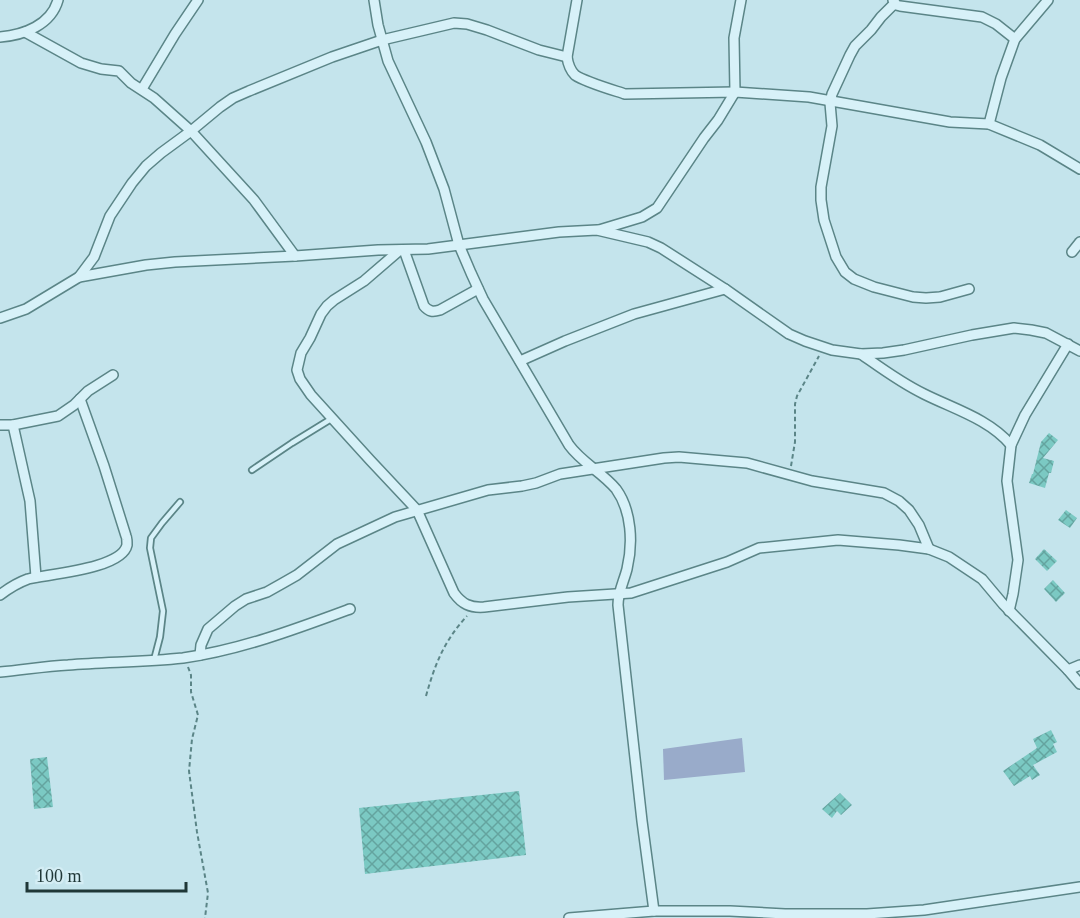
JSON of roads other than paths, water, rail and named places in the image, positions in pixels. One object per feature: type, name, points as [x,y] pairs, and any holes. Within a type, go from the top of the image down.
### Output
[{"type":"street","points":[[0,37],[14,36],[34,28],[55,9],[58,0]]},
{"type":"street","points":[[142,89],[198,0]]},
{"type":"street","points":[[374,0],[388,61],[429,151],[444,189],[459,245],[478,289],[569,445],[583,461],[606,478],[617,491],[628,513],[629,558],[618,605],[660,913]]},
{"type":"street","points":[[577,0],[567,57],[572,71],[580,78],[626,93],[735,92],[809,97],[950,122],[989,124],[1040,145],[1080,169]]},
{"type":"street","points":[[597,231],[642,217],[657,208],[718,120],[735,92],[734,38],[741,0]]},
{"type":"street","points":[[989,124],[1001,78],[1015,39],[1048,0]]},
{"type":"street","points":[[969,289],[940,297],[912,297],[874,287],[854,279],[845,272],[836,257],[824,220],[821,200],[822,175],[832,126],[831,100],[850,55],[894,1],[900,6],[982,17],[996,24],[1015,39]]},
{"type":"street","points":[[79,277],[94,257],[110,216],[146,166],[233,98],[332,57],[382,40],[453,23],[467,24],[539,50],[567,57]]},
{"type":"street","points":[[25,32],[81,63],[119,71],[131,83],[142,89],[191,131],[254,200],[294,256]]},
{"type":"street","points":[[0,318],[26,309],[79,277],[146,265],[378,250],[428,249],[559,232],[597,231],[661,248],[789,334],[832,350],[861,354],[884,353],[972,334],[1014,328],[1046,333],[1080,351]]},
{"type":"street","points":[[1072,252],[1080,242]]},
{"type":"street","points":[[402,250],[424,306],[429,311],[440,310],[478,289]]},
{"type":"street","points":[[402,250],[364,281],[327,306],[301,353],[297,370],[310,395],[417,510],[454,593],[461,602],[476,608],[637,591],[711,568],[759,548],[838,540],[929,549],[949,557],[982,579],[1009,611],[1080,684]]},
{"type":"street","points":[[520,361],[634,314],[725,289]]},
{"type":"street","points":[[1009,611],[1018,560],[1007,481],[1011,445],[1025,414],[1068,344]]},
{"type":"street","points":[[861,354],[911,387],[994,428],[1011,445]]},
{"type":"street","points":[[0,425],[13,425],[58,416],[113,375]]},
{"type":"street","points":[[0,595],[20,582],[90,567],[116,558],[125,550],[126,536],[80,399]]},
{"type":"street","points":[[13,425],[30,501],[36,577]]},
{"type":"street","points":[[200,655],[201,645],[208,629],[235,606],[297,575],[341,541],[395,517],[488,490],[536,483],[560,474],[664,458],[679,457],[747,463],[812,481],[884,493],[899,501],[909,510],[929,549]]},
{"type":"street","points":[[0,672],[200,655],[292,630],[350,609]]},
{"type":"street","points":[[1068,670],[1080,665]]},
{"type":"street","points":[[569,918],[730,910],[785,914],[900,912],[1080,887]]},
{"type":"lane","points":[[252,470],[331,419]]},
{"type":"lane","points":[[154,660],[163,611],[150,548],[151,538],[180,502]]}]
